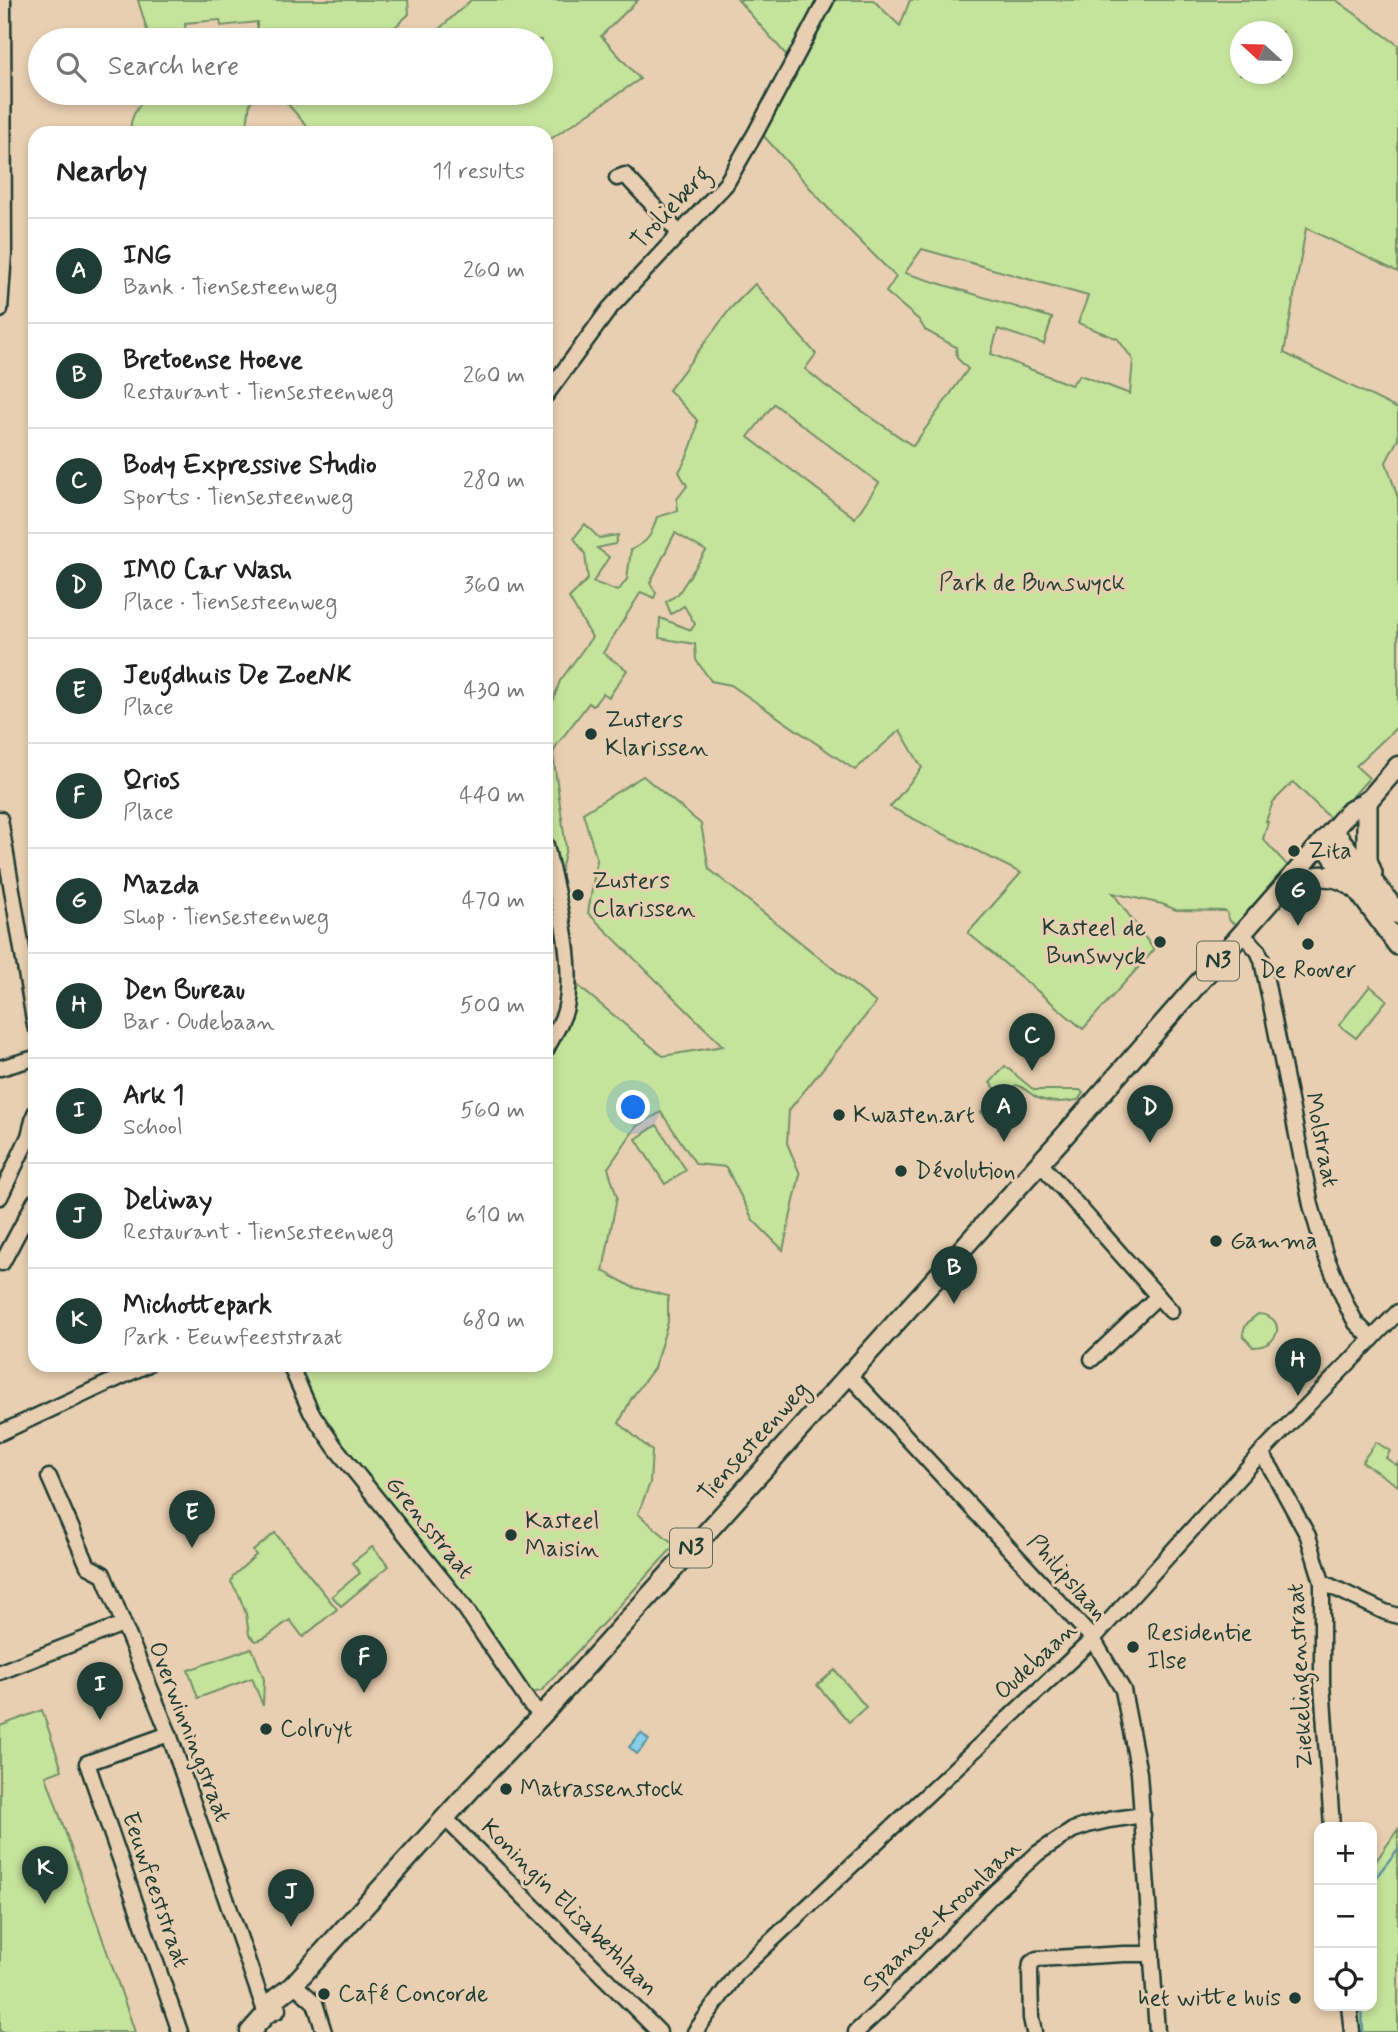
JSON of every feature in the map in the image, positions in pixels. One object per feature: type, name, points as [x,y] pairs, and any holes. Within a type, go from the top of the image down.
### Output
[{"type":"highway","points":[[1367,800],[1367,860],[1371,893]]},
{"type":"highway","points":[[1331,840],[1371,893],[1398,945]]},
{"type":"highway","points":[[1302,881],[1319,875],[1337,878],[1371,893],[1398,914]]},
{"type":"main road","name":"Tiensesteenweg","points":[[250,2032],[280,1993],[292,1987],[541,1715],[1331,840],[1351,825],[1367,800],[1398,766]]},
{"type":"main road","name":"Tiensesteenweg","points":[[1168,1019],[1207,989],[1302,881],[1331,840]]},
{"type":"street","points":[[0,310],[4,253],[3,0]]},
{"type":"street","name":"Trolieberg","points":[[553,385],[610,308],[726,184],[826,0]]},
{"type":"street","points":[[617,178],[625,175],[679,233]]},
{"type":"street","points":[[0,819],[28,985]]},
{"type":"street","points":[[553,875],[568,965],[568,989],[564,1013],[553,1036]]},
{"type":"street","name":"Molstraat","points":[[1249,941],[1262,960],[1307,1188],[1325,1254],[1350,1314],[1371,1339]]},
{"type":"street","points":[[0,1068],[28,1060]]},
{"type":"street","points":[[0,1197],[28,1138]]},
{"type":"street","points":[[1040,1163],[1171,1311]]},
{"type":"street","points":[[1,1265],[28,1214]]},
{"type":"street","points":[[1,1265],[28,1228]]},
{"type":"street","points":[[1092,1359],[1158,1296]]},
{"type":"street","name":"Oudebaan","points":[[695,2032],[738,1972],[1093,1639],[1261,1453],[1398,1312]]},
{"type":"street","points":[[0,1433],[132,1372]]},
{"type":"street","name":"Grensstraat","points":[[293,1372],[311,1412],[335,1447],[465,1608],[532,1706],[541,1715]]},
{"type":"street","name":"Philipslaan","points":[[848,1374],[1093,1639],[1123,1690],[1139,1773],[1157,2032]]},
{"type":"street","name":"Ziekelingenstraat","points":[[1261,1453],[1308,1536],[1322,1582],[1322,1684],[1332,1822]]},
{"type":"street","name":"Overwinningstraat","points":[[49,1477],[88,1566],[103,1574],[169,1734],[266,2014]]},
{"type":"street","points":[[1322,1582],[1398,1616]]},
{"type":"street","points":[[0,1672],[123,1624]]},
{"type":"street","name":"Eeuwfeeststraat","points":[[169,1734],[87,1763],[180,2032]]},
{"type":"street","name":"Spaanse-Kroonlaan","points":[[856,2032],[898,1993],[995,1892],[1038,1853],[1073,1830],[1109,1819],[1143,1815]]},
{"type":"street","name":"Koningin Elisabethlaan","points":[[445,1818],[659,2032]]},
{"type":"street","points":[[1034,2032],[1030,1971],[1031,1963],[1037,1959],[1152,1954]]},
{"type":"street","points":[[292,1987],[314,2004],[324,2032]]},
{"type":"street","points":[[1350,2011],[1352,2032]]},
{"type":"green space","points":[[138,0],[408,0],[409,14],[394,28],[257,28],[257,22],[221,26],[220,20],[185,23],[185,28],[146,28]]},
{"type":"green space","points":[[471,0],[638,0],[601,36],[640,79],[553,137],[553,126],[307,126],[288,105],[553,105],[553,28],[440,28]]},
{"type":"green space","name":"Park de Bunswyck","points":[[738,0],[873,0],[900,26],[910,0],[1336,0],[1398,45],[1398,272],[1306,228],[1284,353],[1398,409],[1398,439],[1386,462],[1398,498],[1398,726],[1356,766],[1369,778],[1332,820],[1293,782],[1273,802],[1263,839],[1288,866],[1236,925],[1230,921],[1226,911],[1176,910],[1162,904],[1113,893],[1154,950],[1083,1029],[968,933],[1021,873],[890,807],[922,768],[900,730],[855,770],[731,685],[711,681],[696,660],[695,644],[659,638],[660,618],[691,630],[695,624],[684,606],[671,614],[666,602],[678,594],[706,551],[675,533],[650,583],[656,593],[654,598],[641,592],[603,653],[627,670],[609,697],[603,693],[593,706],[589,703],[556,746],[553,754],[553,700],[560,681],[592,637],[569,598],[588,579],[585,554],[574,538],[585,524],[599,538],[618,535],[615,544],[597,548],[609,557],[593,582],[618,591],[627,579],[631,550],[648,537],[657,517],[678,511],[677,499],[687,486],[679,472],[691,447],[697,420],[669,390],[731,308],[755,284],[816,354],[805,369],[913,446],[968,369],[957,358],[956,347],[925,330],[919,320],[886,292],[896,277],[835,216],[762,134],[789,58]],"holes":[[[922,249],[1088,296],[1078,323],[1118,339],[1133,360],[1130,394],[1080,375],[1071,385],[991,354],[998,329],[1044,344],[1052,318],[905,273]],[[774,404],[879,483],[855,518],[748,437]]]},
{"type":"green space","points":[[250,105],[247,126],[131,126],[139,106]]},
{"type":"green space","points":[[553,754],[566,848],[559,879],[553,855]]},
{"type":"green space","points":[[643,776],[701,824],[709,869],[876,1003],[789,1110],[787,1143],[800,1174],[783,1250],[753,1220],[726,1167],[696,1164],[661,1112],[636,1127],[608,1168],[617,1197],[603,1271],[632,1287],[668,1296],[668,1322],[654,1368],[631,1399],[619,1423],[652,1451],[650,1483],[638,1514],[675,1545],[541,1691],[530,1693],[337,1442],[315,1409],[298,1372],[553,1372],[553,1052],[577,985],[663,1056],[723,1046],[588,913],[597,860],[583,813]]},
{"type":"green space","points":[[1370,986],[1387,1000],[1356,1038],[1339,1025]]},
{"type":"green space","points":[[1005,1066],[1034,1090],[1080,1090],[1083,1093],[1078,1100],[1052,1102],[1036,1097],[1016,1085],[994,1110],[1002,1117],[995,1124],[981,1112],[998,1091],[990,1083]]},
{"type":"green space","points":[[657,1125],[686,1170],[665,1184],[636,1139]]},
{"type":"green space","points":[[1258,1314],[1274,1320],[1277,1332],[1269,1343],[1253,1347],[1243,1336],[1243,1332]]},
{"type":"green space","points":[[1376,1442],[1390,1451],[1386,1458],[1396,1465],[1398,1463],[1398,1486],[1362,1462]]},
{"type":"green space","points":[[275,1533],[337,1609],[303,1637],[290,1620],[270,1635],[256,1641],[249,1635],[246,1614],[231,1582],[233,1576],[256,1555],[253,1551]]},
{"type":"green space","points":[[372,1547],[389,1566],[341,1606],[332,1596],[360,1573],[352,1563]]},
{"type":"green space","points":[[252,1648],[264,1679],[263,1706],[252,1678],[198,1698],[188,1670]]},
{"type":"green space","points":[[835,1670],[866,1707],[849,1722],[817,1685]]},
{"type":"green space","points":[[42,1710],[62,1770],[46,1776],[135,2032],[0,2032],[0,1726]]},
{"type":"green space","points":[[1398,1829],[1398,2032],[1357,2032],[1355,2011],[1377,2011],[1377,1860]]},
{"type":"water","points":[[641,1733],[649,1740],[637,1754],[629,1747]]},
{"type":"waterway","points":[[1377,1876],[1398,1849]]},
{"type":"waterway","points":[[1362,2011],[1363,2032]]},
{"type":"place","name":"Zusters Klarissen","points":[[591,734]]},
{"type":"place","name":"Zita","points":[[1294,851]]},
{"type":"place","name":"Zusters Clarissen","points":[[578,895]]},
{"type":"place","name":"Mazda","points":[[1298,926]]},
{"type":"place","name":"Kasteel de Bunswyck","points":[[1160,942]]},
{"type":"place","name":"De Roover","points":[[1308,944]]},
{"type":"place","name":"Body Expressive Studio","points":[[1032,1071]]},
{"type":"place","name":"Kwasten.art","points":[[839,1115]]},
{"type":"place","name":"ING","points":[[1004,1142]]},
{"type":"place","name":"IMO Car Wash","points":[[1150,1143]]},
{"type":"place","name":"Dévolution","points":[[901,1171]]},
{"type":"place","name":"Gamma","points":[[1216,1241]]},
{"type":"place","name":"Bretoense Hoeve","points":[[954,1304]]},
{"type":"place","name":"Den Bureau","points":[[1298,1396]]},
{"type":"place","name":"Kasteel Maisin","points":[[511,1535]]},
{"type":"place","name":"Jeugdhuis De ZoeNK","points":[[192,1548]]},
{"type":"place","name":"Residentie Ilse","points":[[1133,1647]]},
{"type":"place","name":"Qrios","points":[[364,1693]]},
{"type":"place","name":"Ark 1","points":[[100,1720]]},
{"type":"place","name":"Colruyt","points":[[266,1729]]},
{"type":"place","name":"Matrassenstock","points":[[506,1789]]},
{"type":"place","name":"Michottepark","points":[[45,1904]]},
{"type":"place","name":"Deliway","points":[[291,1927]]},
{"type":"place","name":"Café Concorde","points":[[324,1994]]},
{"type":"place","name":"het witte huis","points":[[1295,1998]]}]
